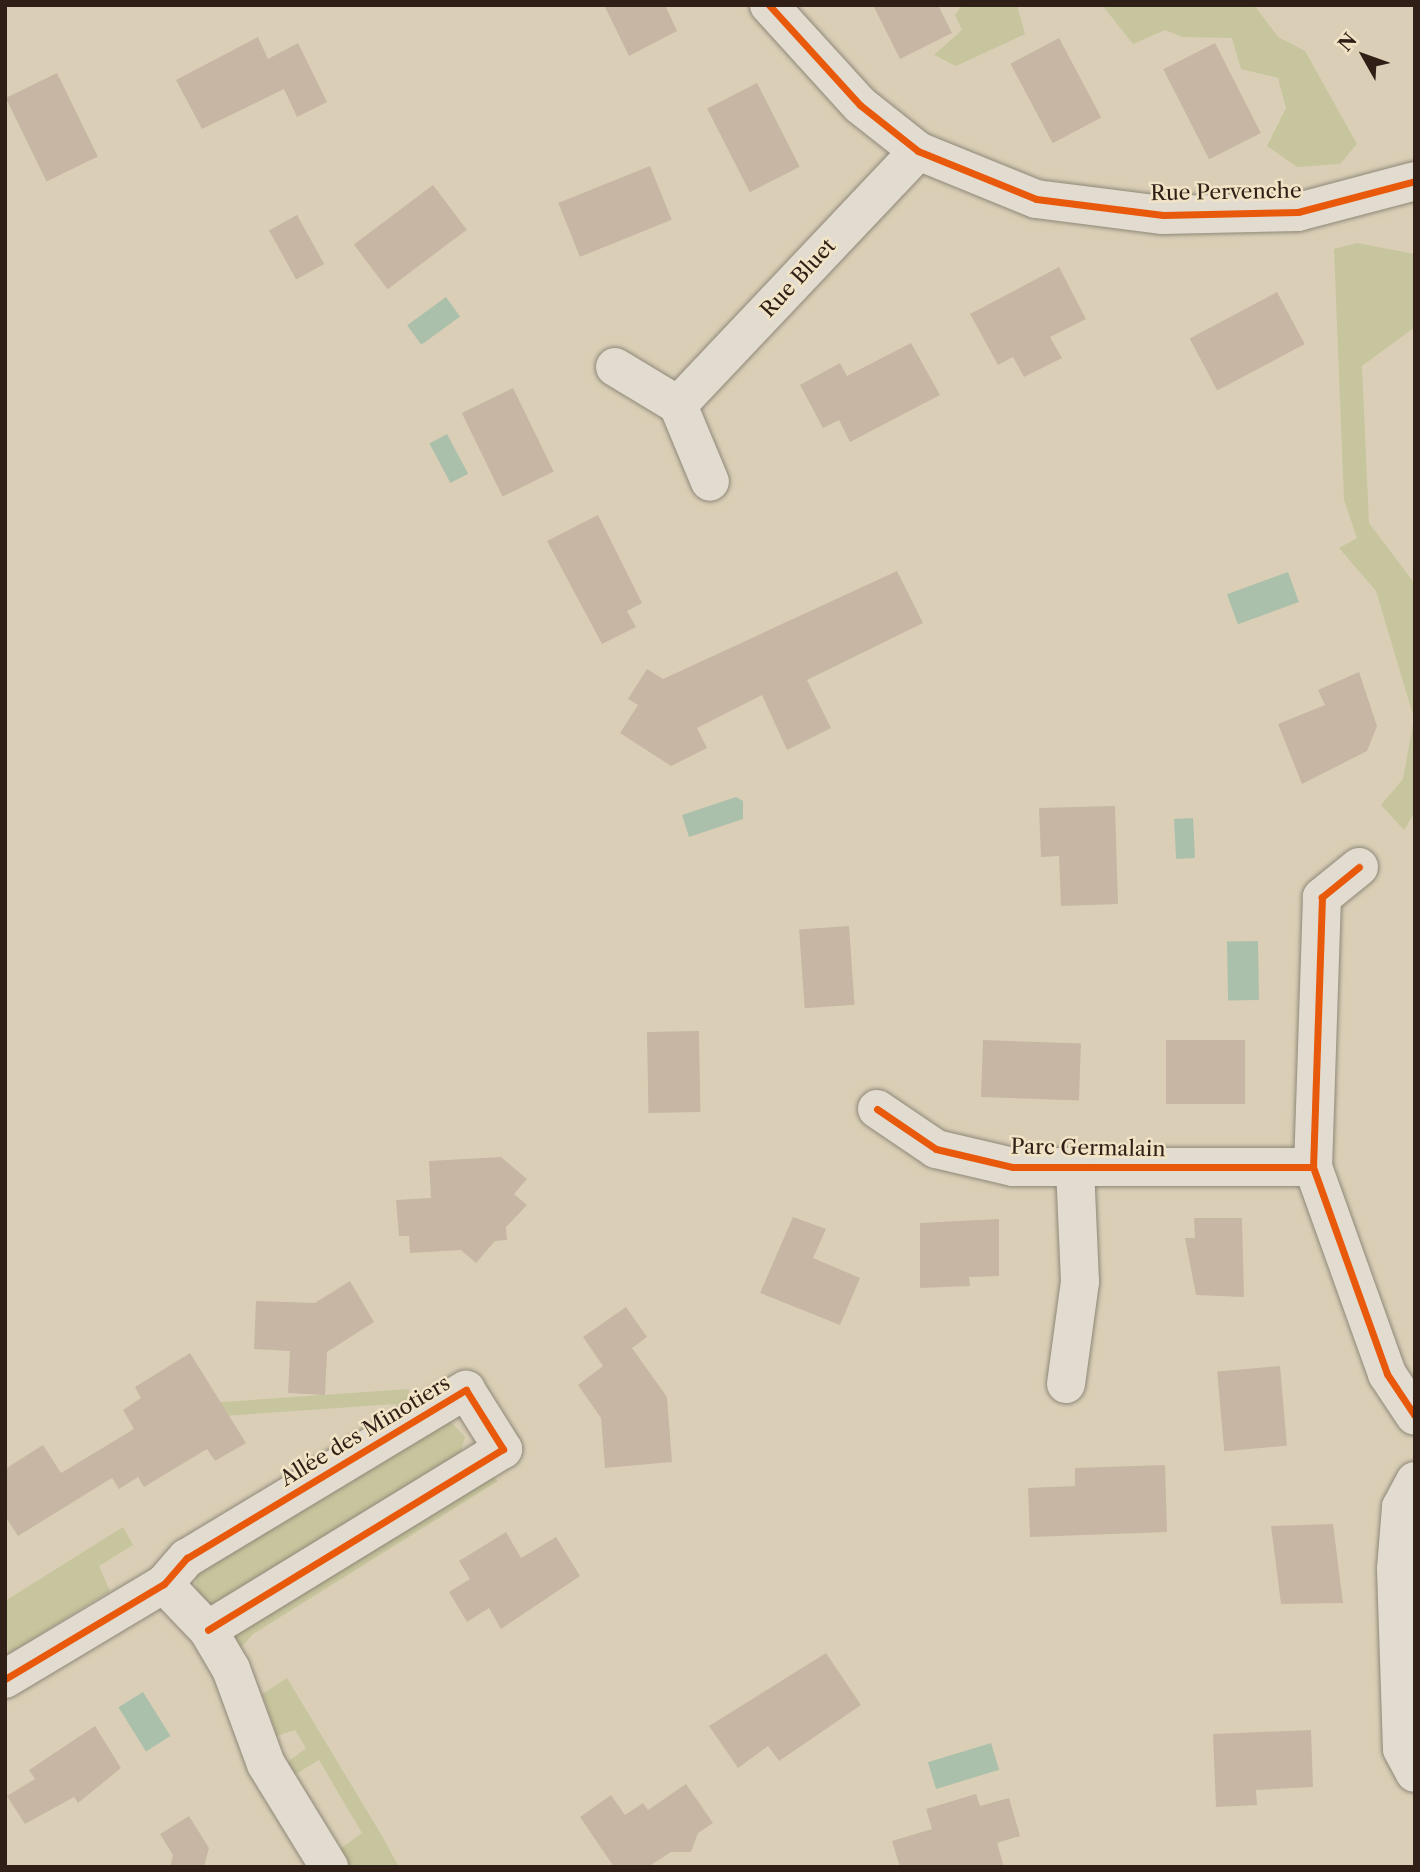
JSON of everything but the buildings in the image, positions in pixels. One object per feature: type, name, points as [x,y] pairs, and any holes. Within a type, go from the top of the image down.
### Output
[{"type":"street","name":"Rue Pervenche","points":[[769,5],[860,105],[918,151],[1036,198],[1163,215],[1298,212],[1415,181]]},
{"type":"street","name":"Rue Bluet","points":[[678,405],[918,151]]},
{"type":"street","points":[[615,367],[678,405],[710,482]]},
{"type":"street","points":[[1359,867],[1322,897],[1313,1167],[1387,1374],[1415,1416]]},
{"type":"street","name":"Parc Germalain","points":[[877,1109],[936,1149],[1013,1167],[1313,1167]]},
{"type":"street","name":"Parc Germalain","points":[[1066,1384],[1080,1282],[1075,1167]]},
{"type":"street","name":"Allée des Minotiers","points":[[5,1679],[164,1584],[187,1559],[466,1390],[503,1449],[208,1630]]},
{"type":"street","points":[[1415,1481],[1401,1507],[1396,1569],[1402,1749],[1415,1773]]},
{"type":"street","points":[[164,1584],[208,1630],[243,1695],[266,1764],[329,1867]]},
{"type":"shaded area","points":[[962,5],[1017,5],[1025,34],[956,66],[934,55],[962,30],[955,15]]},
{"type":"shaded area","points":[[1102,5],[1254,5],[1278,37],[1305,51],[1357,144],[1340,164],[1297,167],[1267,146],[1286,108],[1278,78],[1241,69],[1232,38],[1183,37],[1165,30],[1133,44]]},
{"type":"shaded area","points":[[1357,243],[1415,254],[1415,327],[1362,366],[1369,523],[1415,584],[1415,812],[1404,830],[1381,805],[1403,779],[1414,718],[1376,591],[1339,548],[1357,538],[1344,500],[1334,249]]},
{"type":"shaded area","points":[[446,297],[460,316],[421,345],[407,325]]},
{"type":"shaded area","points":[[447,434],[468,474],[450,483],[429,443]]},
{"type":"shaded area","points":[[1288,572],[1299,602],[1238,624],[1227,594]]},
{"type":"shaded area","points":[[736,797],[743,801],[743,819],[689,837],[682,815]]},
{"type":"shaded area","points":[[1193,818],[1195,858],[1176,859],[1174,819]]},
{"type":"shaded area","points":[[1258,941],[1259,1000],[1228,1001],[1227,942]]},
{"type":"shaded area","points":[[409,1389],[410,1403],[146,1421],[145,1407]]},
{"type":"shaded area","points":[[449,1420],[465,1437],[461,1452],[213,1606],[197,1593],[195,1575]]},
{"type":"shaded area","points":[[490,1474],[498,1481],[253,1634],[237,1652],[234,1626]]},
{"type":"shaded area","points":[[123,1527],[133,1545],[99,1566],[110,1591],[8,1654],[5,1601]]},
{"type":"shaded area","points":[[287,1678],[399,1867],[348,1867],[337,1851],[362,1833],[319,1760],[291,1777],[288,1762],[306,1748],[295,1730],[277,1736],[262,1694]]},
{"type":"shaded area","points":[[143,1692],[171,1736],[146,1751],[118,1707]]},
{"type":"shaded area","points":[[991,1743],[999,1770],[936,1789],[928,1762]]},
{"type":"cycle path","points":[[769,5],[860,105],[918,151],[1036,199],[1163,215],[1298,212],[1415,181]]},
{"type":"cycle path","points":[[1359,867],[1322,897],[1313,1167],[1387,1374],[1415,1416]]},
{"type":"cycle path","points":[[877,1109],[936,1149],[1013,1167],[1313,1167]]},
{"type":"cycle path","points":[[5,1679],[164,1584],[187,1558],[466,1390],[503,1449],[208,1630]]}]
